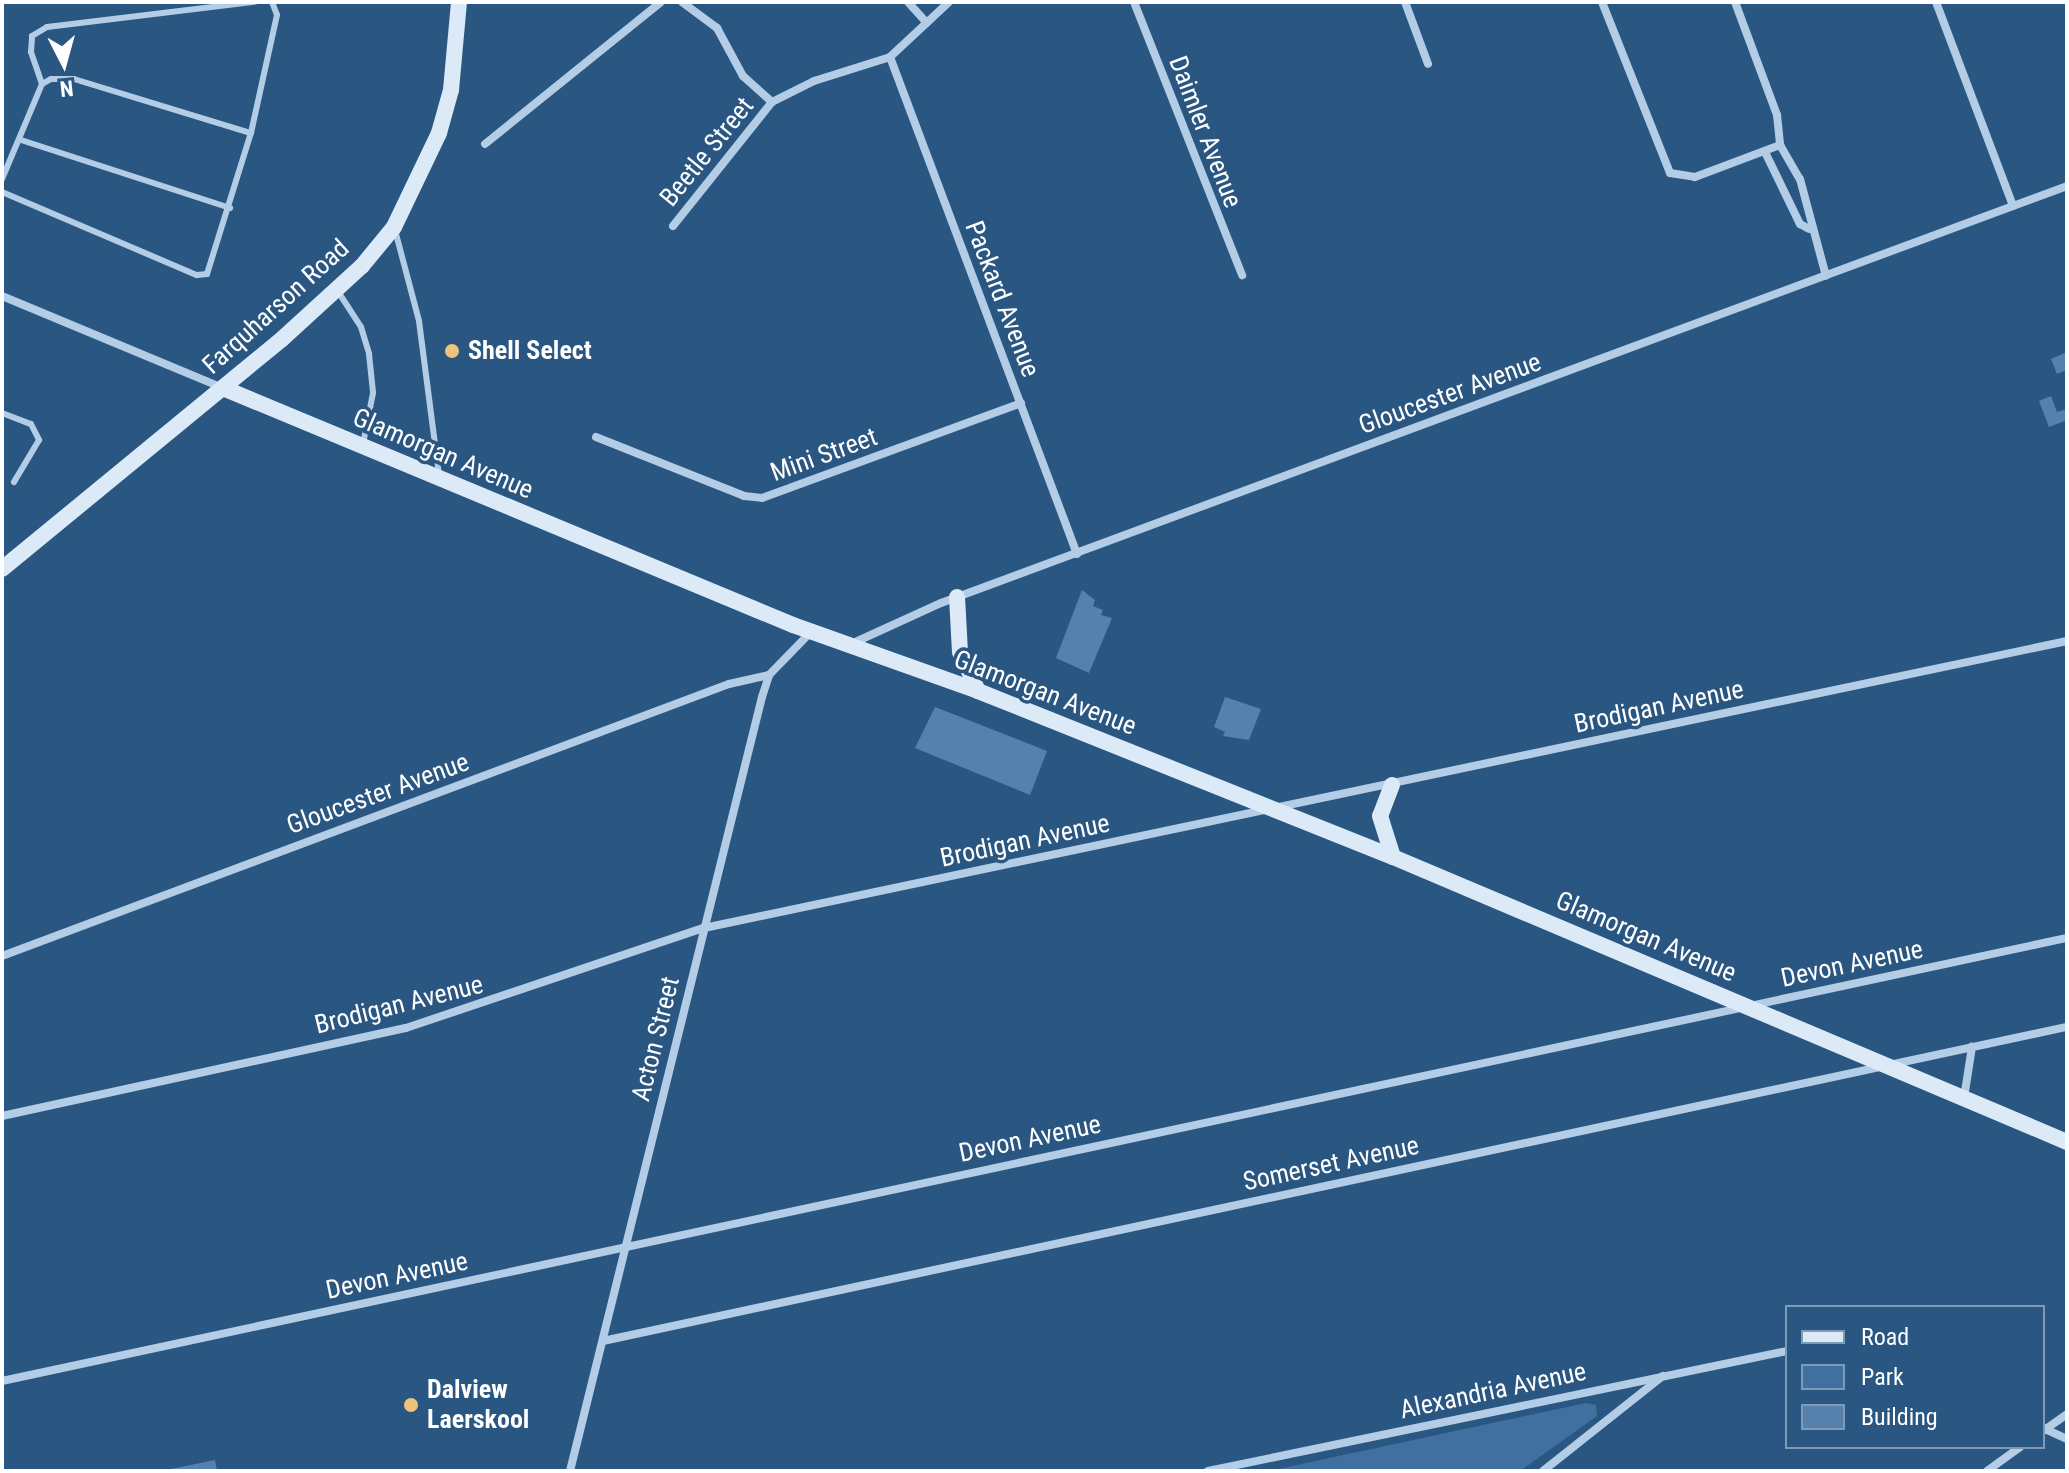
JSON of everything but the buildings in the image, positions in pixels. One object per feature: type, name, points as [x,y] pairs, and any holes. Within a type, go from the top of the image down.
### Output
[{"type":"street","name":"Farquharson Road","points":[[2,569],[337,290],[394,227],[439,133],[451,90],[459,2]]},
{"type":"street","points":[[485,144],[661,2]]},
{"type":"street","points":[[682,2],[717,28],[743,76],[772,102],[814,81],[890,57],[949,2]]},
{"type":"street","points":[[908,2],[927,23]]},
{"type":"street","name":"Daimler Avenue","points":[[1134,2],[1242,275]]},
{"type":"street","points":[[1405,2],[1428,64]]},
{"type":"street","points":[[1602,2],[1670,173],[1695,177],[1780,145]]},
{"type":"street","points":[[1735,2],[1777,115],[1780,145],[1807,203],[1809,229],[1826,276]]},
{"type":"street","points":[[1936,2],[2013,206]]},
{"type":"street","name":"Packard Avenue","points":[[890,57],[1077,554]]},
{"type":"street","name":"Beetle Street","points":[[673,226],[772,102]]},
{"type":"street","points":[[1765,152],[1792,209],[1809,229]]},
{"type":"street","name":"Gloucester Avenue","points":[[849,645],[957,597],[2067,186]]},
{"type":"street","name":"Glamorgan Avenue","points":[[2,296],[811,632],[978,691],[1393,857],[2067,1142]]},
{"type":"street","name":"Mini Street","points":[[596,437],[744,496],[762,498],[1021,403]]},
{"type":"street","points":[[957,597],[960,652],[978,691]]},
{"type":"street","name":"Acton Street","points":[[570,1471],[769,675],[811,632]]},
{"type":"street","name":"Brodigan Avenue","points":[[2,1116],[406,1028],[704,928],[2067,641]]},
{"type":"street","name":"Gloucester Avenue","points":[[2,956],[729,684],[769,675]]},
{"type":"street","points":[[1392,785],[1380,816],[1393,857]]},
{"type":"street","name":"Devon Avenue","points":[[2,1381],[2067,938]]},
{"type":"street","name":"Somerset Avenue","points":[[603,1341],[2067,1027]]},
{"type":"street","points":[[1964,1098],[1972,1047]]},
{"type":"street","name":"Alexandria Avenue","points":[[1208,1471],[1785,1351]]},
{"type":"street","points":[[1543,1471],[1639,1400],[1663,1376]]},
{"type":"street","points":[[2045,1428],[2067,1414]]},
{"type":"street","points":[[2045,1429],[2067,1439]]},
{"type":"street","points":[[1987,1471],[2017,1449]]},
{"type":"lane","points":[[2,179],[42,84],[31,52],[32,36],[47,27],[255,2]]},
{"type":"lane","points":[[2,192],[197,275],[207,274],[251,133],[277,15],[272,2]]},
{"type":"lane","points":[[42,84],[74,79],[251,133]]},
{"type":"lane","points":[[21,140],[230,208]]},
{"type":"lane","points":[[1792,209],[1807,203]]},
{"type":"lane","points":[[394,227],[419,321],[440,478]]},
{"type":"lane","points":[[337,290],[361,327],[369,354],[373,403],[363,446]]},
{"type":"lane","points":[[2,413],[31,424],[39,440],[14,482]]},
{"type":"green space","points":[[1586,1403],[1596,1405],[1597,1416],[1520,1471],[1269,1471]]},
{"type":"place","name":"Shell Select","points":[[452,351]]},
{"type":"place","name":"Dalview Laerskool","points":[[411,1405]]}]
